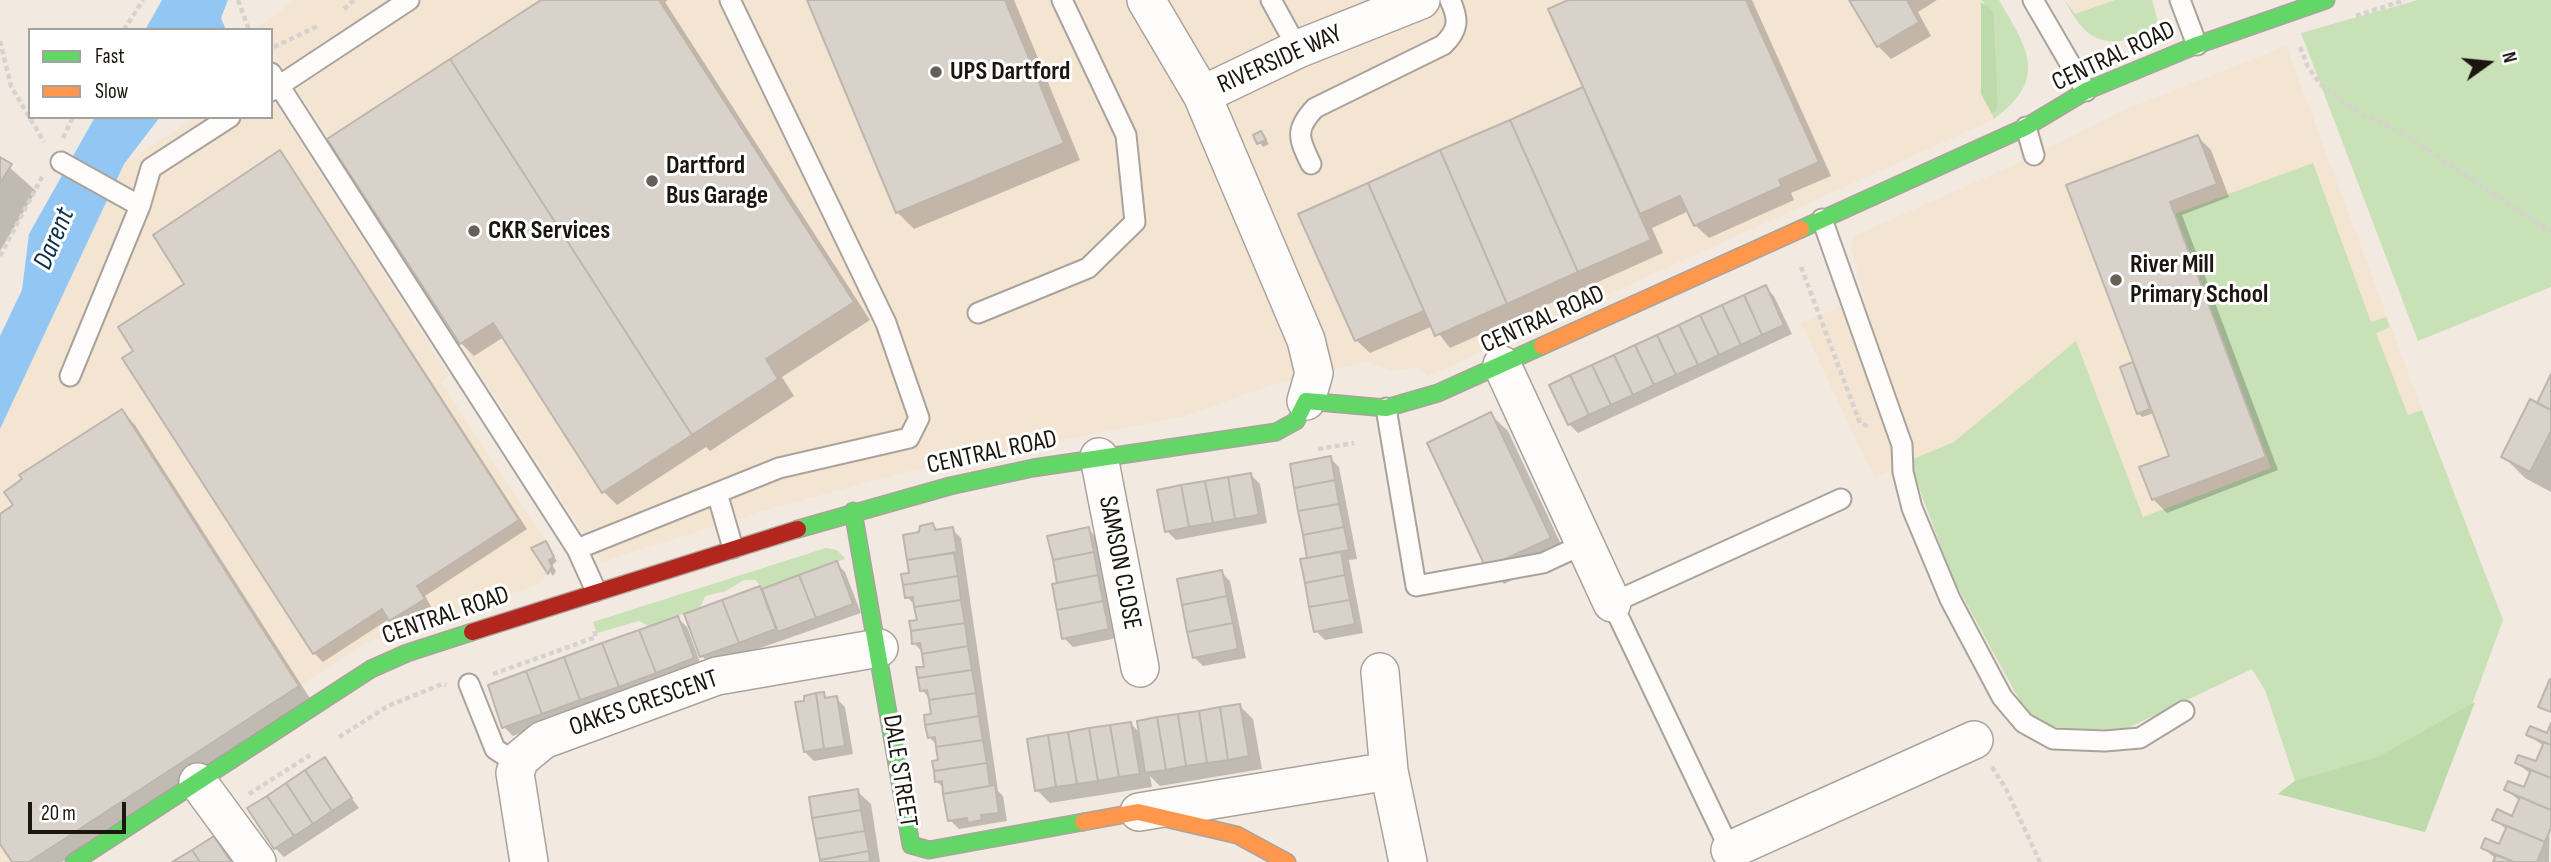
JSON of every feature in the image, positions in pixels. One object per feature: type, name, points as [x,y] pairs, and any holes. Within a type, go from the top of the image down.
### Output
[{"type":"street","name":"RIVERSIDE WAY","points":[[1146,0],[1202,94],[1298,49],[1421,0]]},
{"type":"street","name":"CENTRAL ROAD","points":[[74,862],[371,669],[448,639],[853,510],[969,481],[1099,457],[1276,432],[1296,421],[1306,401],[1386,408],[1438,393],[2026,127],[2086,92],[2197,45],[2326,0]]},
{"type":"street","points":[[1202,94],[1306,340],[1314,373],[1306,401]]},
{"type":"street","points":[[1502,365],[1612,603]]},
{"type":"street","name":"SAMSON CLOSE","points":[[1099,457],[1140,668]]},
{"type":"street","name":"DALE STREET","points":[[853,510],[911,845],[929,850],[1389,771]]},
{"type":"street","name":"OAKES CRESCENT","points":[[518,764],[531,748],[543,740],[717,676],[879,649]]},
{"type":"street","points":[[1380,672],[1389,771],[1408,862]]},
{"type":"street","points":[[1730,850],[1974,740]]},
{"type":"street","points":[[518,764],[516,788],[529,862]]},
{"type":"street","points":[[198,782],[257,862]]},
{"type":"street","name":"DALE STREET","points":[[1138,812],[1237,835],[1287,862]]},
{"type":"lane","points":[[409,0],[274,83],[577,549],[596,591]]},
{"type":"lane","points":[[577,549],[779,468],[909,438],[919,418],[886,323],[730,0]]},
{"type":"lane","points":[[978,313],[1088,268],[1135,222],[1126,135],[1062,0]]},
{"type":"lane","points":[[1271,0],[1298,49]]},
{"type":"lane","points":[[1311,164],[1301,144],[1303,120],[1315,108],[1443,45],[1456,31],[1458,20],[1450,0]]},
{"type":"lane","points":[[2033,0],[2086,92]]},
{"type":"lane","points":[[2180,0],[2197,45]]},
{"type":"lane","points":[[70,376],[140,206],[150,168],[227,119]]},
{"type":"lane","points":[[2026,127],[2034,155]]},
{"type":"lane","points":[[55,160],[140,206]]},
{"type":"lane","points":[[1822,219],[1902,445],[1903,471],[1912,509],[1950,598],[2002,697],[2024,723],[2053,739],[2105,741],[2140,738],[2184,711]]},
{"type":"lane","points":[[1386,408],[1416,586],[1543,563],[1584,544]]},
{"type":"lane","points":[[718,493],[733,548]]},
{"type":"lane","points":[[1730,850],[1612,603],[1841,499]]},
{"type":"lane","points":[[469,684],[495,749],[518,764]]},
{"type":"path","points":[[125,28],[143,0]]},
{"type":"path","points":[[238,0],[248,28]]},
{"type":"path","points":[[339,13],[354,0]]},
{"type":"path","points":[[273,47],[332,19]]},
{"type":"path","points":[[2301,36],[2298,44],[2321,85],[2359,113],[2399,131],[2551,232]]},
{"type":"path","points":[[0,41],[11,86],[28,114]]},
{"type":"path","points":[[0,256],[55,160],[73,119]]},
{"type":"path","points":[[249,794],[314,752]]},
{"type":"path","points":[[2006,789],[2040,862]]},
{"type":"shaded area","points":[[296,0],[1981,0],[1981,94],[1994,119],[1428,376],[1418,367],[1393,371],[1365,362],[1268,386],[1185,416],[924,467],[758,512],[602,562],[273,52],[273,28],[256,28]]},
{"type":"shaded area","points":[[2068,0],[2115,0],[2075,14]]},
{"type":"shaded area","name":"River Mill Primary School","points":[[2286,46],[2422,410],[2143,517],[2082,355],[1954,442],[1874,477],[1801,323],[1865,297],[1851,249],[1855,236],[2029,158],[2127,109]]},
{"type":"shaded area","points":[[273,99],[449,376],[441,382],[546,541],[555,564],[537,585],[365,643],[29,862],[0,862],[0,429],[124,164],[194,119],[273,119]]},
{"type":"green space","points":[[1981,0],[1999,0],[2025,49],[2028,63],[2022,90],[1994,119],[1992,114],[1996,112],[1998,102],[1994,14]]},
{"type":"green space","points":[[2065,0],[2075,14],[2115,0],[2152,0],[2157,18],[2156,31],[2126,40],[2102,40],[2082,27]]},
{"type":"green space","points":[[2418,0],[2551,0],[2551,287],[2418,341],[2301,33]]},
{"type":"green space","points":[[1981,3],[1987,5],[1994,14],[1998,102],[1996,112],[1992,114],[1981,94]]},
{"type":"green space","points":[[2313,163],[2371,322],[2386,317],[2390,327],[2376,333],[2408,415],[2422,410],[2503,620],[2425,832],[2278,794],[2295,781],[2265,690],[2252,669],[2128,728],[2081,730],[2049,726],[2026,712],[1952,577],[1915,477],[1913,459],[1954,442],[2076,341],[2143,517],[2271,468],[2174,214]]},
{"type":"green space","points":[[826,548],[837,550],[845,559],[762,589],[756,580],[744,580],[726,591],[705,596],[700,608],[649,626],[639,621],[597,633],[593,622]]},
{"type":"green space","points":[[2475,702],[2425,832],[2278,794],[2295,781],[2378,757]]},
{"type":"water","points":[[162,0],[228,0],[221,18],[225,28],[146,28]]},
{"type":"water","name":"Darent","points":[[94,119],[158,119],[124,164],[0,429],[0,336],[22,290],[29,234]]},
{"type":"building","name":"Dartford Bus Garage","points":[[541,0],[659,0],[854,302],[766,359],[778,379],[692,435],[450,59]]},
{"type":"building","name":"UPS Dartford","points":[[807,0],[1005,0],[1064,143],[896,213]]},
{"type":"building","points":[[1568,0],[1746,0],[1819,162],[1779,180],[1782,186],[1694,226],[1680,196],[1640,214],[1548,9]]},
{"type":"building","points":[[1849,0],[1907,0],[1919,22],[1877,47]]},
{"type":"building","name":"CKR Services","points":[[450,59],[692,435],[602,493],[493,323],[460,344],[327,139]]},
{"type":"building","points":[[1583,87],[1651,240],[1578,272],[1510,120]]},
{"type":"building","points":[[1510,120],[1578,272],[1507,304],[1440,150]]},
{"type":"building","points":[[1261,131],[1266,140],[1257,144],[1253,135]]},
{"type":"building","points":[[2198,135],[2217,184],[2170,202],[2266,457],[2152,500],[2139,467],[2169,456],[2066,185]]},
{"type":"building","points":[[280,150],[519,520],[417,586],[425,599],[389,621],[382,609],[313,654],[122,358],[133,351],[118,327],[184,284],[153,235]]},
{"type":"building","points":[[1440,150],[1507,304],[1435,336],[1368,183]]},
{"type":"building","points":[[0,157],[12,164],[0,183]]},
{"type":"building","points":[[1368,183],[1424,311],[1355,341],[1298,214]]},
{"type":"building","points":[[1766,285],[1784,325],[1762,335],[1744,295]]},
{"type":"building","points":[[1744,295],[1762,335],[1741,345],[1722,305]]},
{"type":"building","points":[[1722,305],[1741,345],[1719,355],[1700,315]]},
{"type":"building","points":[[1700,315],[1719,355],[1698,365],[1679,325]]},
{"type":"building","points":[[1679,325],[1698,365],[1676,375],[1657,335]]},
{"type":"building","points":[[1657,335],[1676,375],[1654,385],[1635,345]]},
{"type":"building","points":[[1635,345],[1654,385],[1633,395],[1614,355]]},
{"type":"building","points":[[1614,355],[1633,395],[1611,405],[1592,365]]},
{"type":"building","points":[[2133,362],[2150,409],[2137,414],[2120,367]]},
{"type":"building","points":[[1592,365],[1611,405],[1589,415],[1570,375]]},
{"type":"building","points":[[2551,374],[2551,410],[2537,403]]},
{"type":"building","points":[[1570,375],[1589,415],[1568,425],[1549,385]]},
{"type":"building","points":[[2530,399],[2551,410],[2551,431],[2530,472],[2501,457]]},
{"type":"building","points":[[122,409],[299,686],[29,862],[12,862],[0,844],[0,514],[13,505],[4,492],[22,479],[19,475]]},
{"type":"building","points":[[1491,412],[1551,538],[1486,568],[1427,443]]},
{"type":"building","points":[[1331,456],[1335,480],[1294,488],[1290,464]]},
{"type":"building","points":[[1251,473],[1259,515],[1235,519],[1228,477]]},
{"type":"building","points":[[1228,477],[1235,519],[1213,523],[1205,481]]},
{"type":"building","points":[[1335,480],[1339,504],[1298,511],[1294,488]]},
{"type":"building","points":[[1205,481],[1213,523],[1189,527],[1181,485]]},
{"type":"building","points":[[1181,485],[1189,527],[1165,532],[1157,490]]},
{"type":"building","points":[[1339,504],[1344,527],[1303,535],[1298,511]]},
{"type":"building","points":[[933,523],[935,530],[953,527],[957,552],[907,560],[903,535],[919,532],[920,526]]},
{"type":"building","points":[[1089,527],[1094,552],[1053,560],[1047,536]]},
{"type":"building","points":[[1344,527],[1349,550],[1307,558],[1303,535]]},
{"type":"building","points":[[546,541],[554,557],[549,560],[552,566],[548,574],[531,548]]},
{"type":"building","points":[[1094,552],[1098,575],[1057,583],[1053,560]]},
{"type":"building","points":[[1341,552],[1345,575],[1305,583],[1300,559]]},
{"type":"building","points":[[954,553],[958,576],[903,585],[901,574],[909,573],[907,560]]},
{"type":"building","points":[[837,561],[853,604],[816,618],[799,575]]},
{"type":"building","points":[[1222,570],[1227,596],[1182,605],[1177,579]]},
{"type":"building","points":[[799,575],[816,618],[778,632],[762,589]]},
{"type":"building","points":[[1098,575],[1103,601],[1057,610],[1052,584]]},
{"type":"building","points":[[1345,575],[1350,600],[1309,607],[1305,583]]},
{"type":"building","points":[[958,576],[961,600],[914,607],[913,597],[905,598],[903,585]]},
{"type":"building","points":[[760,586],[776,629],[739,643],[722,600]]},
{"type":"building","points":[[1227,596],[1233,623],[1187,632],[1182,605]]},
{"type":"building","points":[[722,600],[739,643],[700,657],[684,614]]},
{"type":"building","points":[[961,600],[965,623],[911,631],[909,621],[917,620],[914,607]]},
{"type":"building","points":[[1350,600],[1355,624],[1314,632],[1309,607]]},
{"type":"building","points":[[1103,601],[1109,629],[1062,639],[1057,610]]},
{"type":"building","points":[[678,616],[694,658],[656,673],[639,630]]},
{"type":"building","points":[[965,623],[968,646],[922,654],[920,643],[912,644],[911,631]]},
{"type":"building","points":[[1233,623],[1238,649],[1193,658],[1187,632]]},
{"type":"building","points":[[639,630],[656,673],[619,687],[602,643]]},
{"type":"building","points":[[602,643],[619,687],[580,700],[564,657]]},
{"type":"building","points":[[968,646],[972,670],[918,678],[916,667],[924,667],[922,654]]},
{"type":"building","points":[[564,657],[580,700],[542,714],[526,671]]},
{"type":"building","points":[[972,670],[976,693],[929,700],[927,690],[920,691],[918,678]]},
{"type":"building","points":[[526,671],[542,714],[502,728],[488,685]]},
{"type":"building","points":[[2551,680],[2551,712],[2538,707]]},
{"type":"building","points":[[824,692],[825,698],[837,696],[845,746],[824,749],[816,693]]},
{"type":"building","points":[[816,693],[824,749],[804,752],[795,702],[804,701],[804,696]]},
{"type":"building","points":[[976,693],[979,716],[925,725],[924,715],[931,714],[929,700]]},
{"type":"building","points":[[1240,704],[1249,756],[1228,760],[1220,707]]},
{"type":"building","points":[[1220,707],[1228,760],[1207,763],[1199,711]]},
{"type":"building","points":[[1199,711],[1207,763],[1186,766],[1178,714]]},
{"type":"building","points":[[1178,714],[1186,766],[1166,770],[1157,717]]},
{"type":"building","points":[[979,716],[983,740],[936,747],[935,737],[928,738],[925,725]]},
{"type":"building","points":[[1157,717],[1166,770],[1145,773],[1137,721]]},
{"type":"building","points":[[1131,722],[1140,774],[1119,777],[1110,725]]},
{"type":"building","points":[[2551,723],[2551,745],[2526,735],[2530,726],[2547,733]]},
{"type":"building","points":[[1110,725],[1119,777],[1098,781],[1089,728]]},
{"type":"building","points":[[1089,728],[1098,781],[1077,784],[1068,732]]},
{"type":"building","points":[[1068,732],[1077,784],[1056,787],[1048,735]]},
{"type":"building","points":[[1048,735],[1056,787],[1035,791],[1027,739]]},
{"type":"building","points":[[983,740],[987,763],[934,771],[932,761],[938,760],[936,747]]},
{"type":"building","points":[[2544,742],[2551,745],[2551,778],[2515,763],[2518,755],[2536,761]]},
{"type":"building","points":[[325,757],[352,798],[332,811],[305,770]]},
{"type":"building","points":[[987,763],[990,786],[943,794],[942,781],[935,782],[934,771]]},
{"type":"building","points":[[305,770],[332,811],[313,824],[286,783]]},
{"type":"building","points":[[2531,770],[2551,778],[2551,810],[2504,790],[2508,781],[2524,787]]},
{"type":"building","points":[[286,783],[313,824],[294,836],[267,796]]},
{"type":"building","points":[[995,785],[999,813],[981,815],[982,820],[968,823],[967,818],[948,821],[943,794]]},
{"type":"building","points":[[858,789],[861,810],[812,818],[809,797]]},
{"type":"building","points":[[267,796],[294,836],[274,849],[247,808]]},
{"type":"building","points":[[2520,797],[2551,810],[2551,828],[2545,842],[2492,820],[2497,809],[2512,816]]},
{"type":"building","points":[[861,810],[865,831],[816,839],[812,818]]},
{"type":"building","points":[[2507,826],[2545,842],[2537,862],[2514,862],[2481,848],[2485,838],[2499,844]]},
{"type":"building","points":[[865,831],[869,851],[820,860],[816,839]]},
{"type":"building","points":[[214,836],[231,862],[200,862],[192,850]]},
{"type":"building","points":[[192,850],[200,862],[172,862]]},
{"type":"building","points":[[869,851],[870,862],[820,862],[820,860]]},
{"type":"building","points":[[2496,855],[2514,862],[2493,862]]},
{"type":"traffic: fast","points":[[1801,229],[2026,127],[2086,91],[2197,45],[2326,0]]},
{"type":"traffic: fast","points":[[798,529],[950,486],[1033,468],[1276,432],[1296,421],[1306,401],[1386,408],[1438,393],[1542,346]]},
{"type":"traffic: fast","points":[[853,511],[911,845],[929,850],[1083,822]]},
{"type":"traffic: fast","points":[[74,862],[371,669],[407,653],[472,632]]},
{"type":"traffic: slow","points":[[1542,346],[1801,229]]},
{"type":"traffic: slow","points":[[1083,822],[1138,812],[1237,835],[1287,862]]},
{"type":"traffic: jam","points":[[472,632],[798,529]]},
{"type":"place","name":"UPS Dartford","points":[[936,72]]},
{"type":"place","name":"Dartford Bus Garage","points":[[652,181]]},
{"type":"place","name":"CKR Services","points":[[474,231]]},
{"type":"place","name":"River Mill Primary School","points":[[2116,280]]}]
